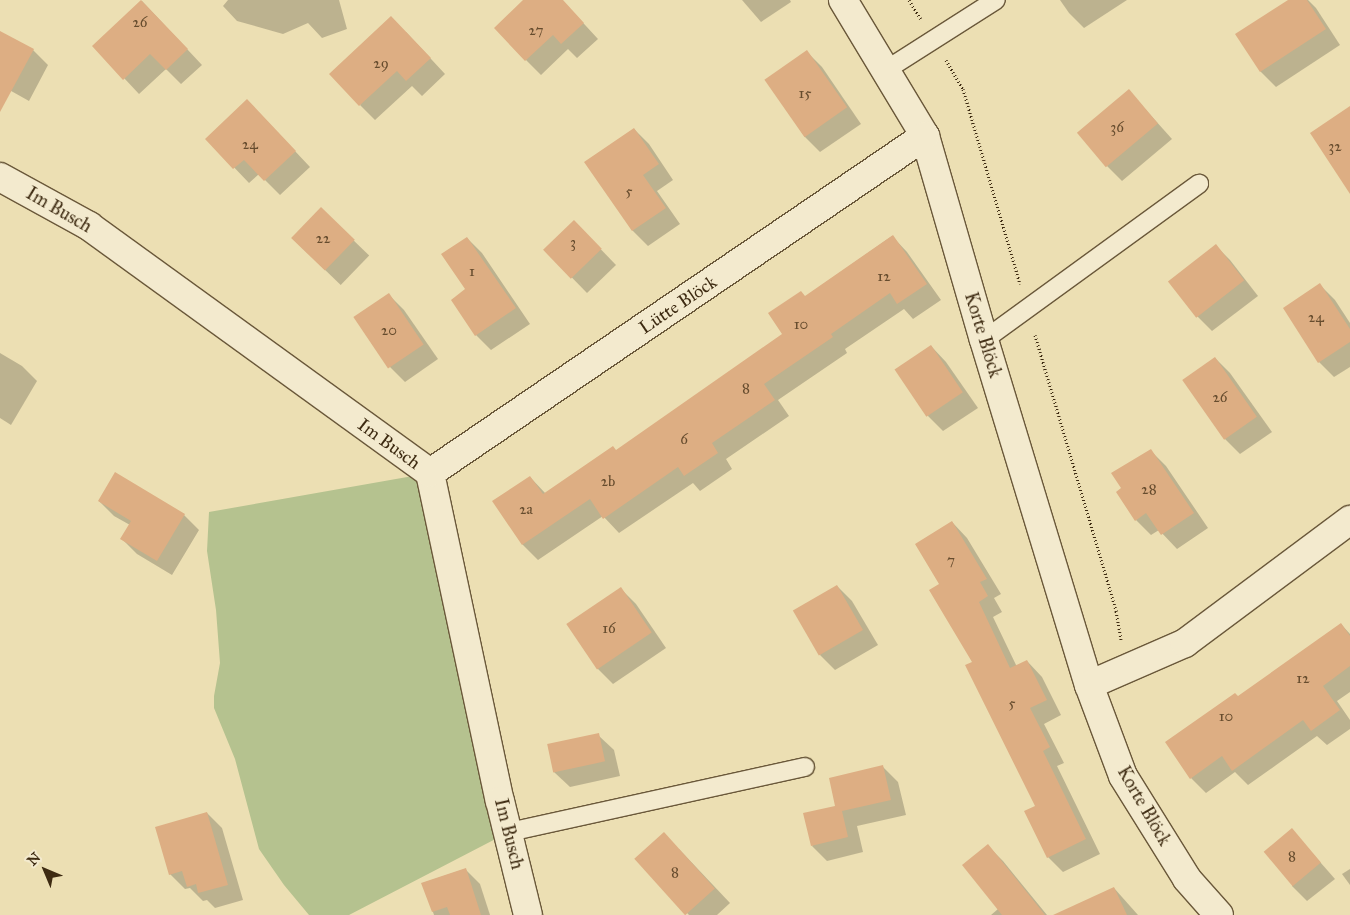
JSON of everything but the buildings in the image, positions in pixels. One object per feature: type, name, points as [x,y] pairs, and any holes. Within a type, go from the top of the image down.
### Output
[{"type":"street","name":"Korte Blöck","points":[[843,0],[925,136],[984,340],[1089,685],[1122,776],[1187,878],[1219,915]]},
{"type":"street","name":"Lütte Blöck","points":[[430,473],[925,136]]},
{"type":"street","name":"Im Busch","points":[[0,176],[88,226],[430,473],[528,915]]},
{"type":"street","points":[[1089,685],[1186,643],[1350,520]]},
{"type":"lane","points":[[886,70],[996,0]]},
{"type":"lane","points":[[984,340],[1199,184]]},
{"type":"lane","points":[[509,832],[805,767]]},
{"type":"green space","points":[[430,473],[509,832],[349,915],[309,915],[284,885],[259,849],[235,759],[214,708],[214,696],[220,663],[216,610],[207,551],[209,512]]}]
